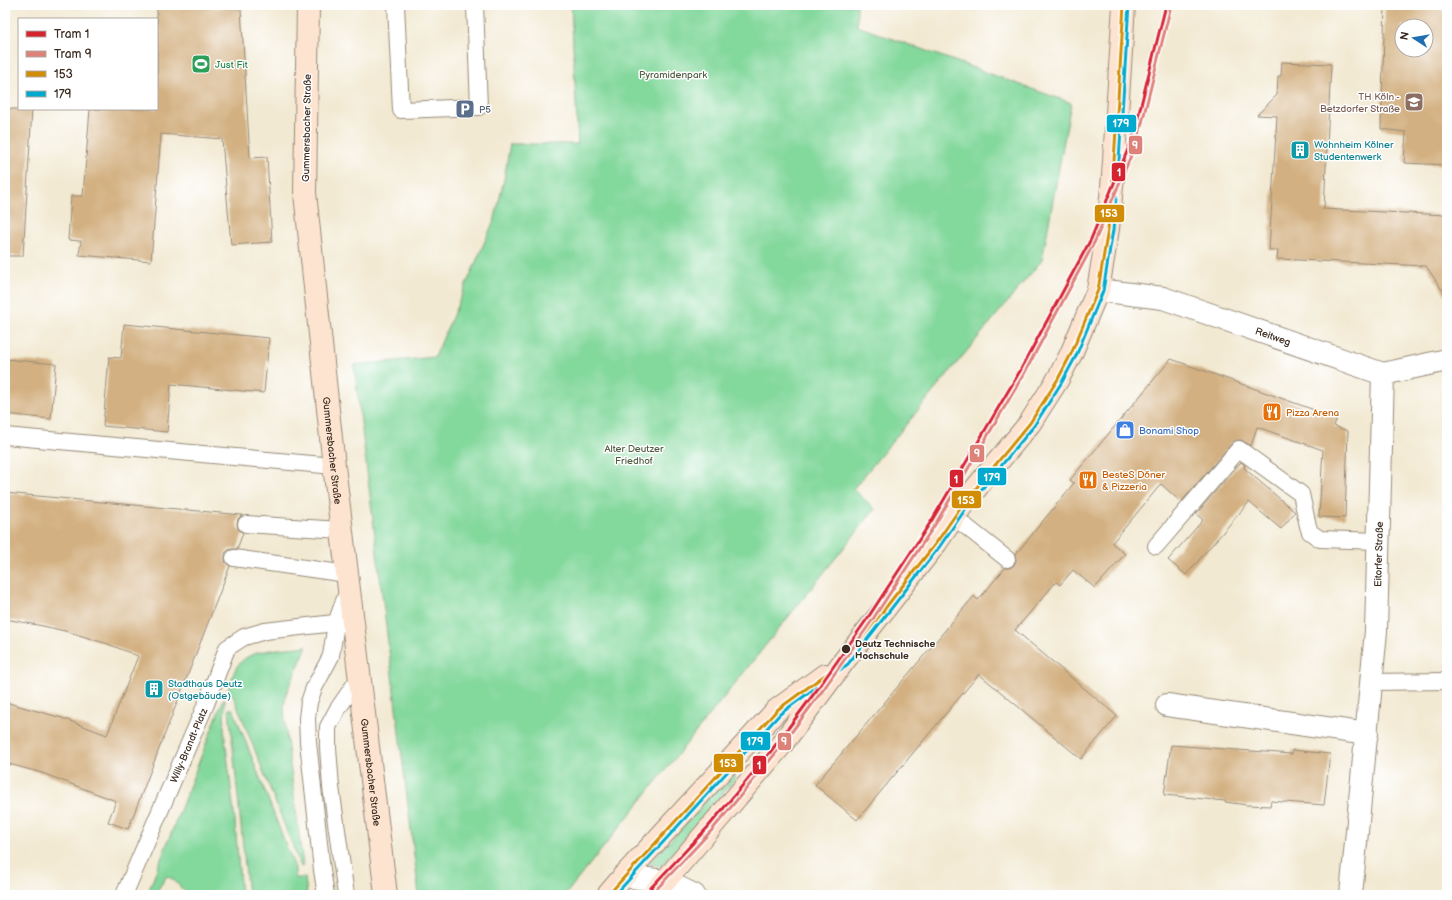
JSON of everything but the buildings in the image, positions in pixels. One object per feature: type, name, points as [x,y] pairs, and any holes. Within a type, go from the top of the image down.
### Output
[{"type":"main road","name":"Gummersbacher Straße","points":[[308,5],[305,193],[347,581],[344,622],[359,678],[386,895]]},
{"type":"main road","points":[[659,888],[781,746],[844,661],[936,543],[963,504],[1030,423],[1058,379],[1071,354],[1098,290],[1108,228],[1113,176],[1124,5]]},
{"type":"main road","points":[[608,895],[777,710],[844,661]]},
{"type":"street","name":"Reitweg","points":[[1098,290],[1163,298],[1383,374]]},
{"type":"street","points":[[1383,374],[1447,360]]},
{"type":"street","name":"Eitorfer Straße","points":[[1351,895],[1376,631],[1383,374]]},
{"type":"street","points":[[1167,705],[1367,734]]},
{"type":"street","points":[[624,876],[659,888],[694,895]]},
{"type":"lane","points":[[396,5],[401,110],[479,107],[475,5]]},
{"type":"lane","points":[[5,436],[334,466]]},
{"type":"lane","points":[[1156,546],[1238,449],[1301,494],[1310,532],[1320,539],[1379,541]]},
{"type":"lane","points":[[954,517],[1008,559]]},
{"type":"lane","points":[[246,524],[341,530]]},
{"type":"lane","points":[[234,558],[347,581]]},
{"type":"lane","points":[[326,895],[308,742],[307,718],[309,702],[314,688],[331,656],[344,622]]},
{"type":"lane","name":"Willy-Brandt-Platz","points":[[124,895],[206,704],[227,648],[244,638],[265,631],[344,622]]},
{"type":"lane","points":[[346,895],[331,787],[328,726],[359,678]]},
{"type":"lane","points":[[1372,682],[1447,681]]},
{"type":"green space","name":"Alter Deutzer Friedhof","points":[[571,5],[857,5],[857,26],[1071,103],[1042,260],[853,489],[875,509],[565,895],[419,895],[354,365],[435,357],[495,218],[504,180],[510,144],[578,144]]},
{"type":"green space","points":[[307,646],[286,694],[284,707],[303,866],[301,867],[233,695],[228,690],[232,677],[239,664],[252,655],[270,650]]},
{"type":"green space","points":[[224,698],[224,729],[235,822],[241,895],[188,895],[174,880],[167,876],[154,895],[147,895]]},
{"type":"green space","points":[[229,709],[233,709],[295,868],[295,878],[305,878],[307,895],[248,895]]},
{"type":"green space","points":[[732,773],[734,774],[735,779],[661,866],[649,864]]},
{"type":"tram line","name":"1","points":[[644,895],[708,827],[771,751],[819,687],[867,619],[932,520],[1020,371],[1091,239],[1133,137],[1166,5]]},
{"type":"tram line","name":"9","points":[[651,895],[712,830],[775,754],[823,690],[871,622],[936,523],[1024,374],[1095,241],[1138,139],[1171,6]]},
{"type":"transit line","name":"153","points":[[608,895],[777,710],[844,661],[936,543],[963,504],[1030,423],[1058,379],[1071,354],[1098,290],[1108,229],[1113,176],[1124,5]]},
{"type":"transit line","name":"179","points":[[615,895],[780,714],[848,664],[940,546],[967,507],[1034,426],[1062,382],[1076,356],[1103,291],[1113,230],[1118,176],[1129,5]]},
{"type":"place","name":"Just Fit","points":[[201,64]]},
{"type":"place","name":"TH Köln - Betzdorfer Straße","points":[[1414,102]]},
{"type":"place","name":"P5","points":[[465,109]]},
{"type":"place","name":"Wohnheim Kölner Studentenwerk","points":[[1300,150]]},
{"type":"place","name":"Pizza Arena","points":[[1272,412]]},
{"type":"place","name":"Bonami Shop","points":[[1125,430]]},
{"type":"place","name":"BesteS Döner & Pizzeria","points":[[1088,480]]},
{"type":"place","name":"Deutz Technische Hochschule","points":[[846,649]]},
{"type":"place","name":"Stadthaus Deutz (Ostgebäude)","points":[[154,689]]},
{"type":"park label","name":"Pyramidenpark","points":[[673,74]]}]
